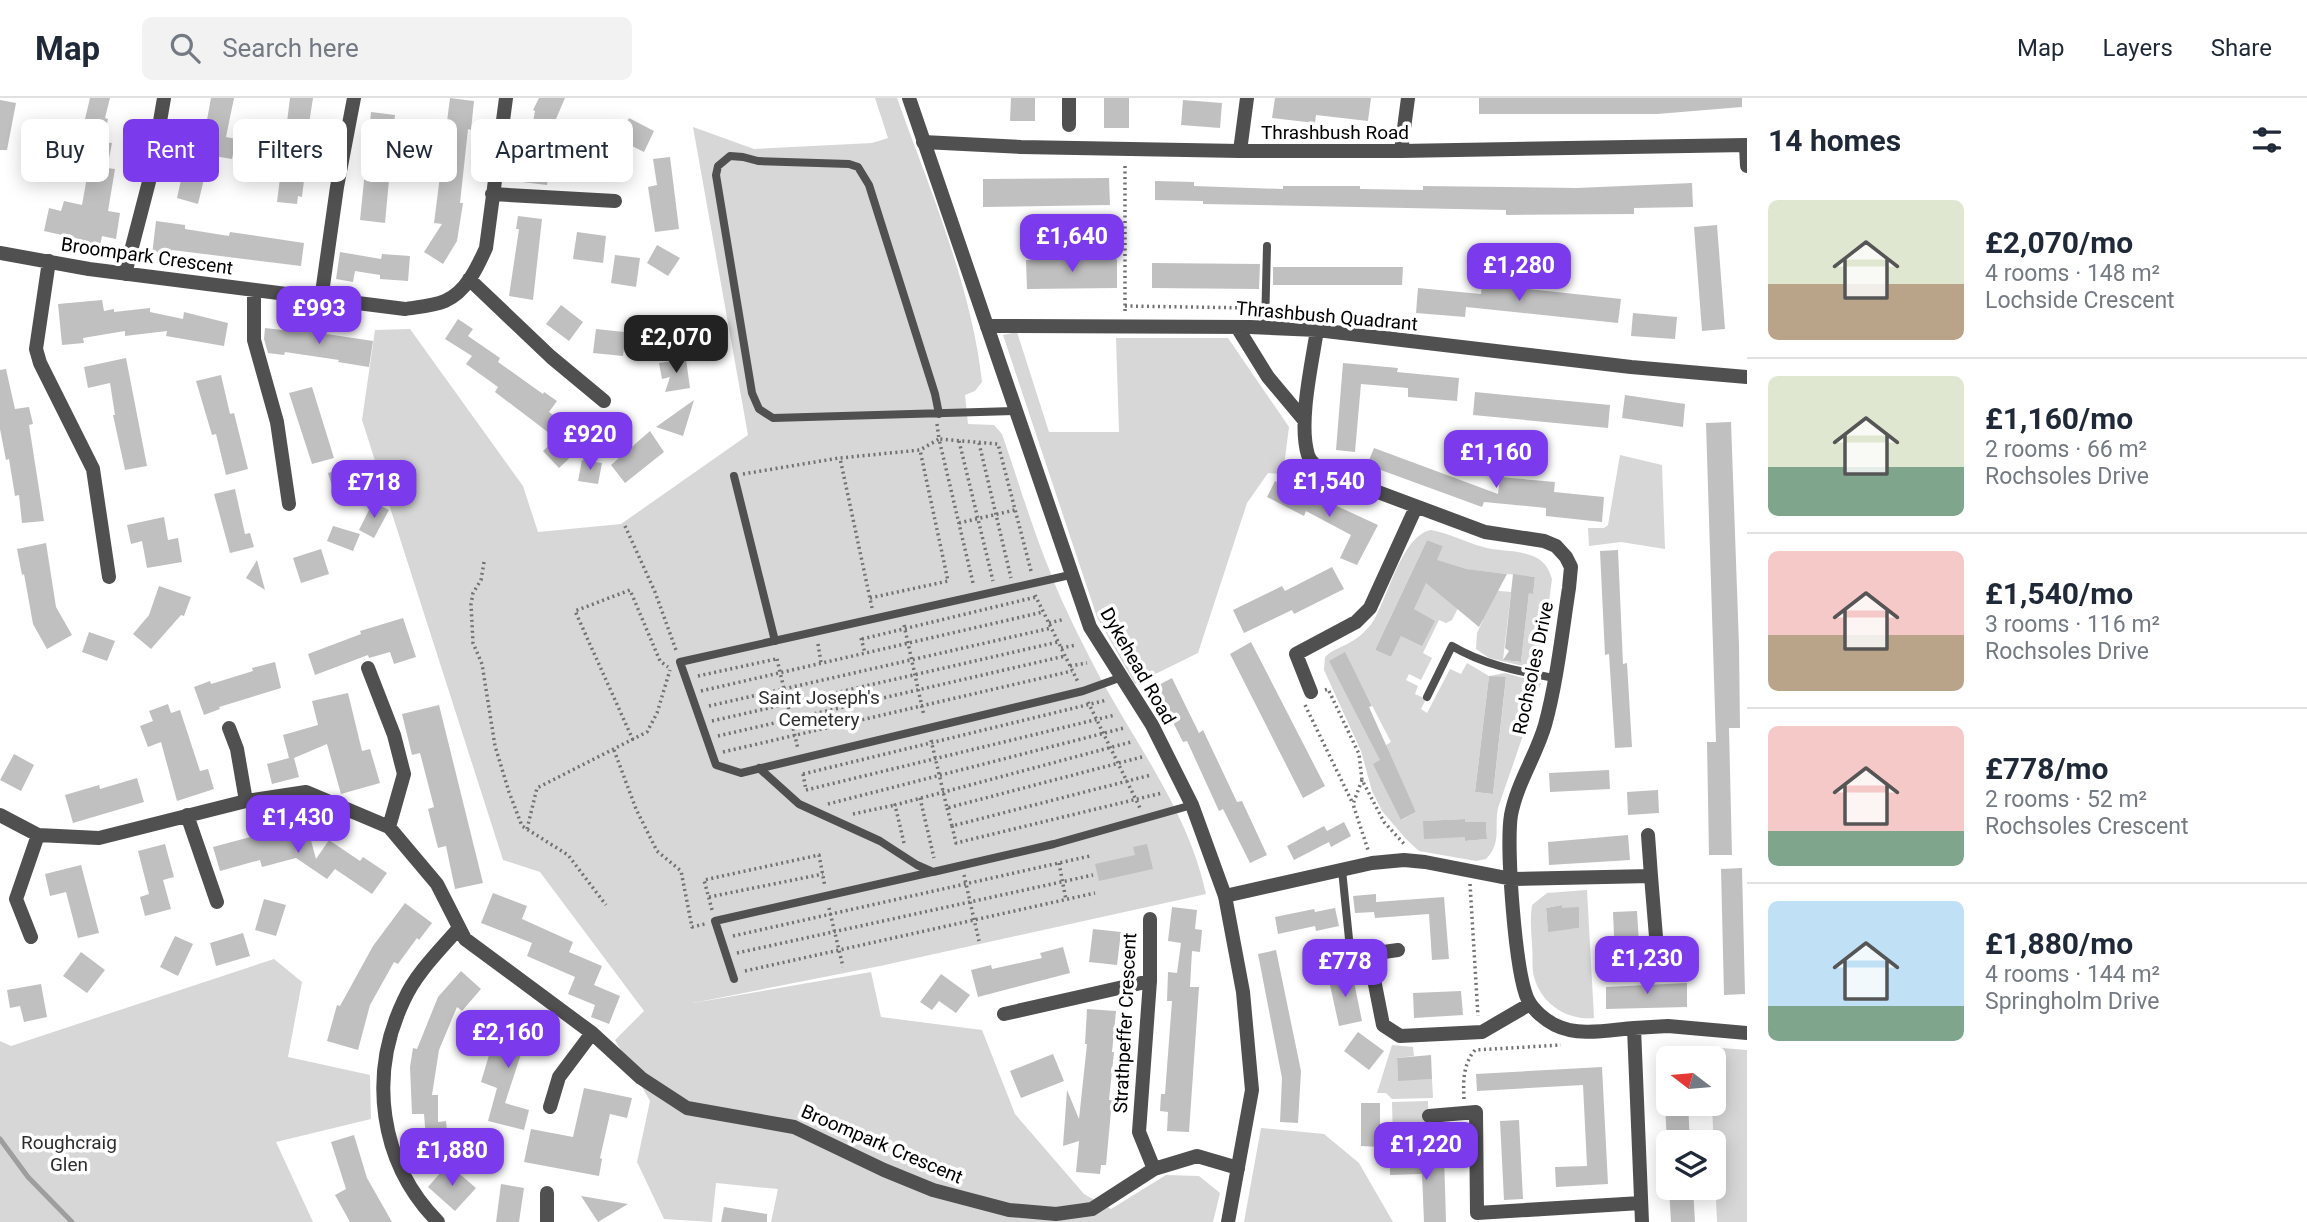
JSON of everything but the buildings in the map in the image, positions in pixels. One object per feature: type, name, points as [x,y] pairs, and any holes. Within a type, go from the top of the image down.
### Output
[{"type":"street","points":[[125,274],[151,174],[164,98]]},
{"type":"street","points":[[321,300],[337,187],[354,98]]},
{"type":"street","name":"Broompark Crescent","points":[[0,253],[125,274],[321,300],[405,309],[444,301],[461,290],[486,247],[506,98]]},
{"type":"street","name":"Dykehead Road","points":[[909,98],[1090,627],[1152,725],[1192,805],[1226,896],[1243,992],[1252,1090],[1228,1222]]},
{"type":"street","points":[[1069,98],[1069,125]]},
{"type":"street","points":[[1240,151],[1247,98]]},
{"type":"street","points":[[1401,151],[1408,98]]},
{"type":"street","name":"Thrashbush Road","points":[[923,142],[1021,147],[1240,151],[1746,145]]},
{"type":"street","points":[[1746,145],[1747,166]]},
{"type":"street","points":[[492,194],[615,201]]},
{"type":"street","points":[[49,261],[36,349],[40,363],[93,468],[108,578]]},
{"type":"street","points":[[469,279],[551,357],[604,401]]},
{"type":"street","points":[[254,291],[254,340],[277,422],[289,504]]},
{"type":"street","name":"Thrashbush Quadrant","points":[[987,326],[1317,330],[1631,367],[1747,377]]},
{"type":"street","points":[[1237,327],[1268,377],[1304,419]]},
{"type":"street","name":"Rochsoles Drive","points":[[1317,330],[1304,419],[1308,457],[1316,466],[1485,533],[1544,541],[1556,546],[1566,557],[1570,567],[1569,588],[1545,726],[1516,796],[1511,817],[1512,879],[1519,964],[1530,1004]]},
{"type":"street","points":[[1311,692],[1296,654],[1356,622],[1370,608],[1416,507]]},
{"type":"street","points":[[368,668],[394,735],[404,774],[389,827]]},
{"type":"street","points":[[229,728],[237,749],[246,801]]},
{"type":"street","name":"Broompark Crescent","points":[[0,815],[38,835],[99,838],[246,801],[306,792],[389,827],[437,884],[465,939],[592,1033],[641,1077],[687,1108],[794,1127],[884,1170],[965,1200],[1009,1210],[1056,1214],[1092,1209],[1154,1169],[1197,1156],[1238,1168]]},
{"type":"street","points":[[187,815],[217,902]]},
{"type":"street","points":[[31,937],[16,899],[38,835]]},
{"type":"street","points":[[1648,835],[1657,949]]},
{"type":"street","points":[[1226,896],[1372,863],[1425,862],[1512,879],[1651,876]]},
{"type":"street","name":"Strathpeffer Crescent","points":[[1150,919],[1150,981],[1139,1132],[1154,1169]]},
{"type":"street","points":[[438,1222],[422,1206],[396,1160],[385,1128],[387,1045],[404,998],[427,965],[460,928]]},
{"type":"street","points":[[1339,955],[1398,950]]},
{"type":"street","points":[[1370,954],[1383,1025],[1400,1036],[1482,1032],[1530,1004],[1555,1025],[1581,1032],[1668,1026],[1747,1033]]},
{"type":"street","points":[[1004,1014],[1150,981]]},
{"type":"street","points":[[1634,1028],[1642,1222]]},
{"type":"street","points":[[550,1107],[559,1077],[592,1033]]},
{"type":"street","points":[[1429,1116],[1476,1112],[1477,1213],[1641,1203]]},
{"type":"street","points":[[547,1193],[547,1222]]},
{"type":"lane","points":[[939,414],[936,394],[869,185],[858,167],[849,164],[758,161],[730,156],[718,166],[716,175],[752,393],[759,409],[773,418],[939,414],[1014,411]]},
{"type":"lane","points":[[1265,328],[1267,246]]},
{"type":"lane","points":[[734,476],[774,641]]},
{"type":"lane","points":[[1070,575],[680,662],[716,765],[741,773],[1083,691],[1122,677]]},
{"type":"lane","points":[[1427,697],[1452,646],[1474,659],[1554,678]]},
{"type":"lane","points":[[759,768],[789,795],[809,808],[880,841],[907,859],[935,871]]},
{"type":"lane","points":[[733,976],[715,921],[1054,844],[1192,805]]},
{"type":"lane","points":[[1342,870],[1349,939]]},
{"type":"path","points":[[1125,148],[1125,326]]},
{"type":"path","points":[[1125,306],[1266,309]]},
{"type":"path","points":[[939,414],[939,439],[976,596]]},
{"type":"path","points":[[734,476],[840,458],[920,450],[939,439],[998,444],[1031,572],[1029,584],[1145,819]]},
{"type":"path","points":[[959,441],[996,591]]},
{"type":"path","points":[[979,442],[1013,587]]},
{"type":"path","points":[[870,598],[948,582],[920,450]]},
{"type":"path","points":[[840,458],[875,618]]},
{"type":"path","points":[[959,523],[1015,510]]},
{"type":"path","points":[[625,526],[655,592],[680,662]]},
{"type":"path","points":[[484,562],[481,580],[473,593],[471,604],[473,643],[482,664],[499,758],[522,826],[568,855],[606,905]]},
{"type":"path","points":[[527,829],[537,788],[634,740],[647,732],[657,713],[671,669],[660,661],[630,590],[575,611],[634,740]]},
{"type":"path","points":[[862,639],[1036,597]]},
{"type":"path","points":[[900,612],[956,843],[1162,793]]},
{"type":"path","points":[[691,693],[1043,612]]},
{"type":"path","points":[[696,709],[912,660],[1065,619]]},
{"type":"path","points":[[858,622],[865,653]]},
{"type":"path","points":[[815,632],[821,663]]},
{"type":"path","points":[[774,641],[806,790]]},
{"type":"path","points":[[701,724],[1058,642]]},
{"type":"path","points":[[1061,648],[1076,645]]},
{"type":"path","points":[[706,738],[1065,656]]},
{"type":"path","points":[[686,679],[777,659]]},
{"type":"path","points":[[712,754],[921,706],[1087,663]]},
{"type":"path","points":[[1372,863],[1353,804],[1305,705],[1311,692],[1328,689],[1359,754],[1362,780],[1384,822],[1397,838],[1425,862]]},
{"type":"path","points":[[803,774],[1107,700]]},
{"type":"path","points":[[789,795],[1115,715]]},
{"type":"path","points":[[809,808],[1124,728]]},
{"type":"path","points":[[832,819],[1131,742]]},
{"type":"path","points":[[614,750],[636,809],[657,851],[681,871],[692,927],[715,921],[704,880],[819,855],[843,967]]},
{"type":"path","points":[[947,808],[1142,757]]},
{"type":"path","points":[[952,826],[1151,775]]},
{"type":"path","points":[[1353,804],[1362,780]]},
{"type":"path","points":[[920,798],[935,871]]},
{"type":"path","points":[[895,804],[907,859]]},
{"type":"path","points":[[1054,844],[1066,900]]},
{"type":"path","points":[[720,938],[1090,856]]},
{"type":"path","points":[[962,865],[979,941]]},
{"type":"path","points":[[1470,872],[1478,1014],[1482,1032]]},
{"type":"path","points":[[709,897],[823,874]]},
{"type":"path","points":[[726,956],[1093,875]]},
{"type":"path","points":[[733,976],[1095,893]]},
{"type":"path","points":[[1465,1113],[1463,1082],[1468,1058],[1475,1050],[1566,1045],[1567,1030]]},
{"type":"green space","name":"Saint Joseph's Cemetery","points":[[875,98],[897,98],[959,274],[977,346],[982,382],[975,391],[965,395],[968,424],[994,425],[1002,434],[1061,598],[1109,694],[1173,805],[1198,863],[1206,894],[880,966],[693,1003],[871,972],[881,1017],[982,1030],[1015,1114],[1084,1194],[1111,1209],[1166,1175],[1199,1176],[1220,1193],[1213,1222],[771,1222],[778,1189],[716,1183],[712,1222],[664,1219],[637,1162],[650,1101],[615,1040],[644,1011],[540,872],[503,860],[362,420],[375,330],[410,329],[523,486],[538,532],[621,524],[748,435],[693,127],[754,149],[872,143],[888,138]]},
{"type":"green space","points":[[1017,332],[1049,432],[1119,432],[1116,338],[1228,338],[1289,427],[1283,474],[1268,473],[1247,503],[1198,653],[1135,684],[1097,617],[1003,335]]},
{"type":"green space","points":[[1620,455],[1662,465],[1665,549],[1621,542],[1589,546],[1588,528],[1604,528],[1608,525]]},
{"type":"green space","points":[[1431,530],[1483,547],[1531,555],[1545,564],[1552,579],[1540,670],[1489,658],[1476,649],[1477,633],[1483,620],[1458,608],[1452,620],[1446,623],[1439,620],[1423,653],[1432,658],[1421,680],[1409,674],[1406,680],[1418,686],[1415,694],[1426,699],[1421,709],[1427,713],[1450,669],[1461,674],[1467,663],[1489,676],[1505,673],[1541,683],[1498,808],[1494,847],[1486,859],[1476,861],[1419,851],[1382,811],[1372,791],[1361,751],[1324,670],[1325,657],[1357,638],[1371,624],[1405,553],[1421,534]],"holes":[[[1427,540],[1443,546],[1391,657],[1375,650]],[[1462,569],[1535,577],[1533,593],[1529,593],[1521,662],[1503,660],[1511,592],[1479,589]],[[1353,669],[1391,742],[1376,751]],[[1489,676],[1506,678],[1493,794],[1475,792]],[[1389,756],[1416,812],[1402,820],[1374,764]],[[1465,819],[1465,822],[1486,822],[1487,839],[1465,841],[1465,837],[1424,821]]]},
{"type":"green space","points":[[1587,890],[1594,1018],[1564,1013],[1547,1001],[1536,983],[1531,910],[1532,905],[1547,893]],"holes":[[[1562,905],[1562,908],[1579,908],[1579,928],[1548,931],[1546,908]]]},
{"type":"green space","name":"Roughcraig Glen","points":[[274,959],[302,982],[288,1057],[370,1075],[371,1119],[276,1142],[313,1222],[0,1222],[0,1041],[11,1046]]},
{"type":"green space","points":[[1392,1045],[1413,1047],[1414,1056],[1397,1058],[1398,1080],[1432,1079],[1433,1098],[1392,1099],[1386,1093],[1377,1093]]},
{"type":"green space","points":[[1726,1048],[1747,1050],[1747,1222],[1717,1222],[1716,1200],[1726,1200],[1726,1130],[1713,1130],[1713,1116],[1726,1116]]},
{"type":"green space","points":[[1428,1101],[1429,1137],[1393,1141],[1392,1102]]},
{"type":"green space","points":[[1261,1128],[1324,1134],[1359,1163],[1393,1222],[1244,1222]]},
{"type":"waterway","points":[[0,1139],[28,1177],[72,1222]]}]
